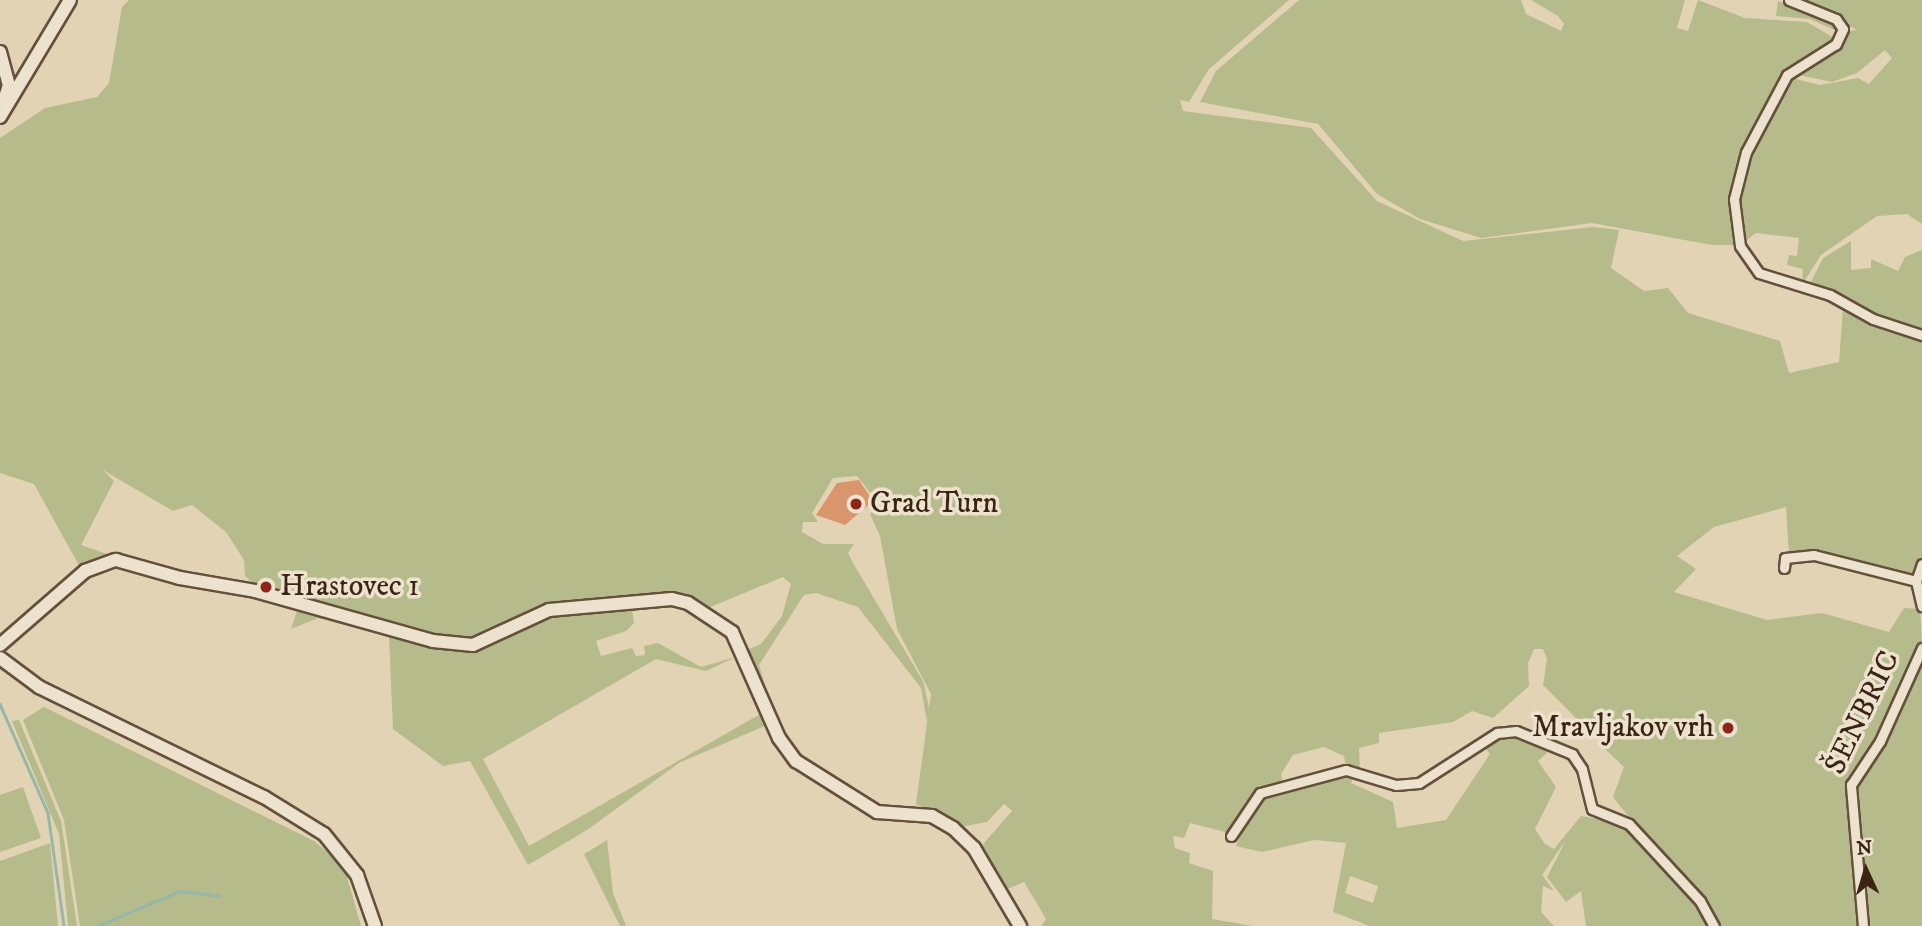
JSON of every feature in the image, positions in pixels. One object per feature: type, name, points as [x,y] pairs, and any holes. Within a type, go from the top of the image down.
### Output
[{"type":"street","points":[[0,115],[70,0]]},
{"type":"street","points":[[1789,0],[1836,19],[1843,29],[1836,44],[1787,75],[1746,152],[1733,213],[1740,246],[1759,273],[1830,295],[1873,319],[1922,335]]},
{"type":"street","points":[[0,52],[9,85],[0,115]]},
{"type":"street","points":[[1784,568],[1785,558],[1814,555],[1916,581]]},
{"type":"street","points":[[0,645],[85,571],[116,560],[180,578],[255,590],[433,641],[473,645],[549,610],[672,599],[688,603],[732,632],[779,738],[796,761],[877,812],[932,816],[953,828],[974,848],[1020,926]]},
{"type":"street","points":[[1922,564],[1916,581],[1922,606]]},
{"type":"street","name":"ŠENBRIC","points":[[1863,926],[1851,785],[1880,741],[1922,648]]},
{"type":"street","points":[[0,658],[39,687],[264,797],[324,834],[357,875],[375,926]]},
{"type":"street","points":[[1231,836],[1260,793],[1346,771],[1396,785],[1419,783],[1497,733],[1516,731],[1572,754],[1582,769],[1592,810],[1629,824],[1700,901],[1714,926]]},
{"type":"green space","points":[[129,0],[1289,0],[1209,69],[1189,102],[1180,100],[1183,111],[1311,128],[1377,201],[1463,241],[1593,227],[1619,230],[1611,268],[1644,291],[1668,288],[1688,313],[1780,341],[1789,373],[1839,362],[1843,308],[1849,306],[1922,337],[1922,558],[1911,575],[1849,559],[1789,554],[1786,507],[1714,527],[1677,556],[1696,569],[1674,592],[1767,620],[1822,613],[1889,632],[1904,608],[1920,609],[1922,644],[1846,793],[1863,926],[1716,926],[1613,797],[1624,767],[1601,745],[1590,724],[1581,723],[1543,685],[1547,659],[1543,649],[1534,649],[1528,663],[1529,686],[1493,718],[1472,711],[1453,722],[1379,733],[1379,743],[1359,748],[1360,771],[1346,768],[1344,756],[1324,747],[1293,755],[1281,774],[1283,787],[1252,795],[1233,834],[1190,823],[1184,838],[1173,836],[1175,848],[1190,853],[1189,863],[1213,871],[1212,919],[1253,926],[1041,926],[1046,919],[1024,882],[1003,891],[977,851],[1012,811],[1004,804],[987,822],[960,827],[916,804],[931,694],[897,629],[880,536],[870,514],[879,504],[857,476],[833,478],[812,513],[818,522],[803,522],[802,532],[823,544],[854,544],[848,553],[853,563],[923,681],[929,707],[927,722],[921,688],[858,607],[816,593],[804,595],[759,665],[777,726],[749,649],[761,644],[782,616],[791,584],[783,577],[708,608],[655,594],[569,603],[533,610],[474,641],[444,640],[255,585],[245,576],[244,560],[226,532],[192,505],[173,511],[103,470],[114,481],[81,545],[107,554],[81,569],[34,484],[0,473],[0,138],[45,108],[97,97],[109,83],[122,7]]},
{"type":"green space","points":[[1299,0],[1521,0],[1526,14],[1561,31],[1564,24],[1558,16],[1531,0],[1685,0],[1677,28],[1688,31],[1698,0],[1745,18],[1807,22],[1834,38],[1831,46],[1784,69],[1745,147],[1730,204],[1739,245],[1712,245],[1592,223],[1481,238],[1420,219],[1377,194],[1318,124],[1200,102],[1216,71]]},
{"type":"green space","points":[[1799,0],[1922,0],[1922,224],[1907,214],[1877,216],[1821,255],[1802,285],[1803,269],[1787,265],[1789,255],[1797,256],[1799,238],[1756,233],[1743,243],[1735,207],[1752,146],[1788,77],[1820,85],[1858,78],[1869,84],[1892,58],[1885,50],[1857,73],[1832,82],[1799,75],[1848,31],[1857,30]]},
{"type":"green space","points":[[1778,1],[1837,21],[1839,32],[1810,19],[1776,16]]},
{"type":"green space","points":[[1851,241],[1851,270],[1871,268],[1871,259],[1898,271],[1905,257],[1922,250],[1922,333],[1809,286],[1823,258]]},
{"type":"green space","points":[[632,610],[634,623],[626,631],[596,641],[601,656],[632,648],[636,656],[645,655],[644,646],[658,643],[701,667],[736,657],[706,671],[656,659],[483,759],[529,846],[764,712],[767,725],[679,763],[587,830],[528,865],[470,761],[443,766],[393,729],[389,637],[318,618],[291,629],[297,611],[315,612],[470,650],[496,643],[543,615]]},
{"type":"green space","points":[[1922,657],[1922,926],[1869,926],[1853,790]]},
{"type":"green space","points":[[44,707],[314,841],[344,866],[361,926],[80,926],[64,820],[23,720]]},
{"type":"green space","points":[[19,720],[61,821],[77,926],[68,926],[59,834],[12,721]]},
{"type":"green space","points":[[1505,733],[1535,740],[1547,753],[1538,761],[1556,787],[1535,829],[1545,844],[1554,849],[1581,816],[1623,824],[1693,896],[1710,926],[1586,926],[1581,891],[1566,902],[1547,877],[1566,840],[1542,875],[1554,891],[1543,886],[1541,912],[1554,926],[1370,926],[1333,912],[1346,843],[1314,840],[1262,852],[1236,846],[1257,797],[1335,773],[1354,775],[1351,783],[1393,802],[1397,828],[1446,820],[1490,754],[1482,744]],"holes":[[[1350,876],[1378,886],[1373,903],[1345,893]]]},
{"type":"green space","points":[[23,787],[41,838],[0,852],[0,795]]},
{"type":"green space","points":[[607,840],[613,893],[626,926],[620,926],[584,854]]},
{"type":"green space","points":[[50,843],[58,926],[0,926],[0,861]]},
{"type":"building","name":"Grad Turn","points":[[859,480],[873,501],[845,525],[816,515],[837,483]]},
{"type":"waterway","points":[[0,704],[48,813],[64,926]]},
{"type":"waterway","points":[[97,926],[180,891],[219,896]]},
{"type":"place","name":"Grad Turn","points":[[856,504]]},
{"type":"place","name":"Hrastovec 1","points":[[266,587]]},
{"type":"place","name":"Mravljakov vrh","points":[[1728,728]]}]
